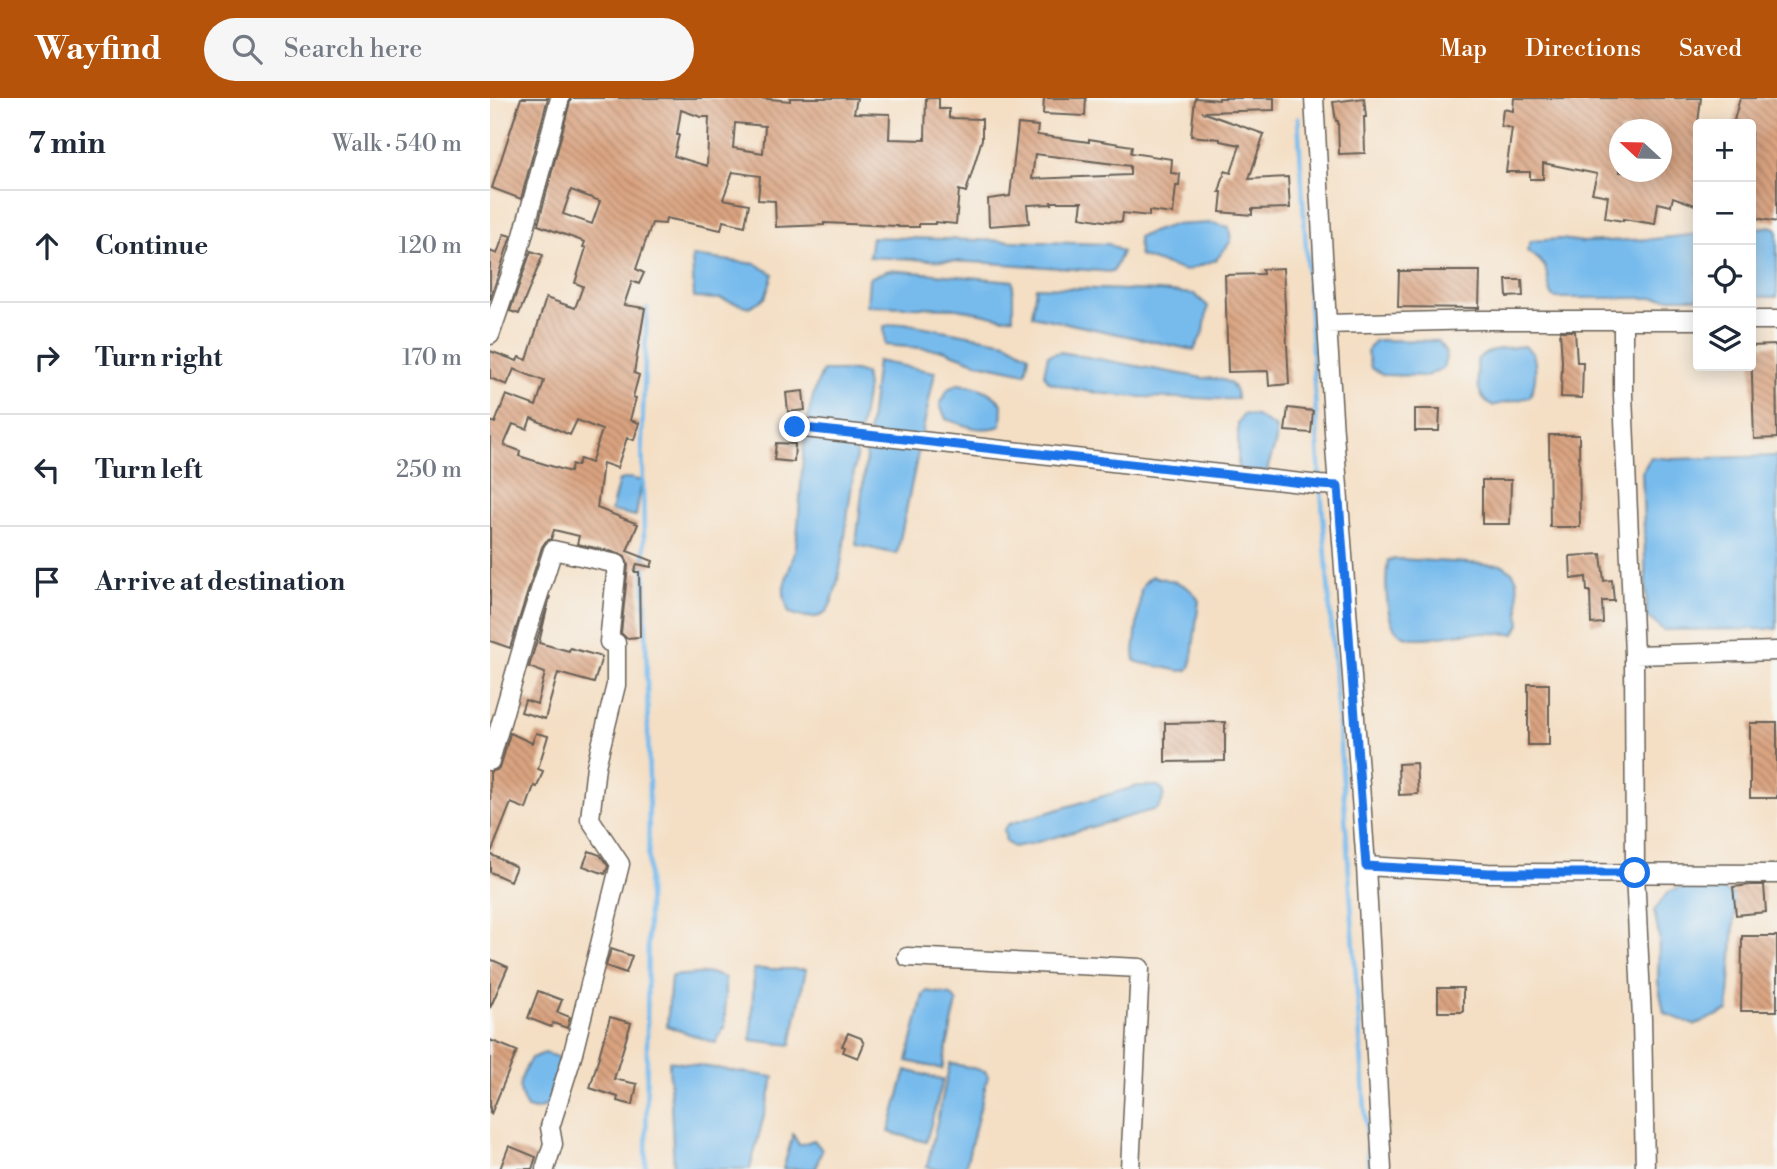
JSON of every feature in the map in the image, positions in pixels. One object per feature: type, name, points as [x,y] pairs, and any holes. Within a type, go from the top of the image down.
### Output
[{"type":"street","points":[[490,335],[518,254],[560,98]]},
{"type":"street","points":[[1314,98],[1327,324],[1366,866],[1382,1169]]},
{"type":"street","points":[[1327,324],[1480,320],[1693,320]]},
{"type":"street","points":[[1623,320],[1623,395],[1634,655],[1635,873],[1645,1169]]},
{"type":"street","points":[[1756,320],[1777,320]]},
{"type":"street","points":[[795,427],[1338,486]]},
{"type":"street","points":[[490,761],[553,550],[617,565],[609,642],[617,643],[616,685],[596,766],[590,819],[620,864],[572,1058],[550,1127],[553,1144],[545,1169]]},
{"type":"street","points":[[1634,655],[1777,651]]},
{"type":"street","points":[[1366,866],[1489,873],[1777,874]]},
{"type":"street","points":[[907,957],[1140,968],[1130,1169]]},
{"type":"water","points":[[1212,223],[1229,227],[1231,241],[1216,260],[1185,271],[1139,256],[1138,237],[1172,225]]},
{"type":"water","points":[[1771,226],[1777,229],[1777,297],[1756,297],[1756,228]]},
{"type":"water","points":[[1693,235],[1693,298],[1554,298],[1544,266],[1527,251],[1531,241],[1653,239]]},
{"type":"water","points":[[872,237],[1109,244],[1122,252],[1113,272],[869,257]]},
{"type":"water","points":[[692,256],[756,264],[773,274],[765,298],[749,307],[721,299],[694,298]]},
{"type":"water","points":[[889,270],[1013,281],[1013,317],[1003,318],[957,308],[867,306],[869,278]]},
{"type":"water","points":[[1036,287],[1194,294],[1208,306],[1204,331],[1194,350],[1032,316]]},
{"type":"water","points":[[904,323],[1006,342],[1029,355],[1026,373],[978,363],[943,350],[885,345],[884,326]]},
{"type":"water","points":[[1374,341],[1438,341],[1446,353],[1443,368],[1426,376],[1383,375],[1371,368],[1367,352]]},
{"type":"water","points":[[1524,346],[1533,353],[1535,364],[1535,381],[1530,397],[1492,406],[1480,392],[1477,360],[1493,350]]},
{"type":"water","points":[[1060,352],[1220,379],[1234,387],[1237,399],[1120,396],[1066,387],[1049,382],[1044,374],[1048,355]]},
{"type":"water","points":[[877,361],[935,372],[897,554],[856,545]]},
{"type":"water","points":[[823,371],[855,371],[865,374],[867,387],[835,593],[825,613],[808,617],[789,613],[784,587],[796,545],[806,432],[815,389]]},
{"type":"water","points":[[958,384],[993,395],[1002,404],[1001,426],[980,429],[946,419],[940,405],[948,389]]},
{"type":"water","points":[[1244,414],[1256,416],[1275,427],[1275,444],[1267,472],[1238,470],[1238,423]]},
{"type":"water","points":[[1777,456],[1777,629],[1663,630],[1647,616],[1642,472],[1651,457],[1673,459]]},
{"type":"water","points":[[630,478],[642,481],[636,516],[611,511],[619,480]]},
{"type":"water","points":[[1388,560],[1503,565],[1517,580],[1520,624],[1515,634],[1465,633],[1410,638],[1400,634],[1392,624],[1386,586]]},
{"type":"water","points":[[1152,576],[1185,586],[1199,601],[1191,665],[1188,670],[1181,671],[1135,661],[1141,590]]},
{"type":"water","points":[[1137,786],[1159,786],[1164,792],[1157,809],[1030,844],[1013,847],[1006,842],[1004,829],[1009,824]]},
{"type":"water","points":[[1701,880],[1736,896],[1728,1011],[1694,1025],[1664,1013],[1658,982],[1659,936],[1654,911],[1668,892]]},
{"type":"water","points":[[754,969],[806,969],[791,1045],[751,1040]]},
{"type":"water","points":[[710,973],[725,978],[725,1026],[715,1043],[667,1026],[671,976]]},
{"type":"water","points":[[927,991],[951,995],[957,1002],[942,1069],[907,1061],[923,995]]},
{"type":"water","points":[[545,1053],[558,1057],[561,1074],[545,1107],[535,1110],[527,1108],[520,1083],[531,1058]]},
{"type":"water","points":[[669,1061],[774,1077],[750,1169],[674,1169]]},
{"type":"water","points":[[950,1063],[985,1071],[988,1076],[965,1169],[927,1167]]},
{"type":"water","points":[[906,1070],[943,1080],[926,1142],[889,1132]]},
{"type":"water","points":[[793,1134],[799,1145],[814,1140],[822,1150],[817,1169],[783,1169]]},
{"type":"building","points":[[521,98],[548,98],[521,199],[492,188]]},
{"type":"building","points":[[571,98],[759,98],[790,101],[790,98],[857,98],[854,113],[890,114],[889,139],[925,140],[926,98],[939,98],[939,109],[949,109],[949,118],[982,119],[982,139],[966,192],[959,190],[956,224],[935,222],[919,224],[919,227],[898,227],[824,223],[776,227],[775,201],[758,200],[760,176],[733,172],[723,199],[749,204],[745,226],[723,221],[721,230],[666,218],[665,224],[652,223],[636,269],[644,273],[639,284],[632,281],[624,305],[645,308],[634,373],[639,375],[633,397],[636,398],[630,420],[639,423],[634,440],[627,438],[617,468],[603,463],[597,508],[638,524],[627,551],[653,561],[651,567],[637,564],[634,572],[639,572],[640,637],[626,638],[621,633],[628,565],[625,556],[577,544],[579,536],[554,530],[551,539],[542,547],[510,648],[490,641],[490,421],[495,423],[506,395],[536,406],[544,381],[514,369],[507,385],[490,378],[490,351],[517,361],[519,357],[527,360],[546,298],[575,308],[583,286],[575,283],[586,248],[583,247],[585,242],[538,225]],"holes":[[[681,110],[709,117],[707,166],[674,156]],[[735,123],[765,126],[763,153],[733,148]],[[571,190],[600,201],[592,224],[563,214]],[[531,418],[570,435],[577,420],[602,430],[591,463],[580,459],[577,466],[572,464],[570,472],[519,456],[520,451],[504,445],[513,424],[527,429]]]},
{"type":"building","points":[[1044,98],[1086,98],[1085,116],[1043,114]]},
{"type":"building","points":[[1195,98],[1274,98],[1274,110],[1202,112],[1264,134],[1249,179],[1288,177],[1290,208],[1252,209],[1252,215],[1220,212],[1222,192],[1219,192],[1225,171],[1231,173],[1240,145],[1220,139],[1191,136]]},
{"type":"building","points":[[1364,98],[1365,153],[1339,154],[1338,121],[1333,102]]},
{"type":"building","points":[[1514,98],[1701,98],[1698,119],[1693,119],[1693,204],[1673,197],[1671,206],[1658,203],[1655,224],[1605,218],[1608,196],[1592,193],[1597,174],[1543,163],[1543,179],[1530,179],[1530,172],[1506,172],[1512,128],[1501,126],[1503,109],[1513,111]]},
{"type":"building","points":[[1740,98],[1777,98],[1777,222],[1756,218],[1756,119],[1734,119]]},
{"type":"building","points":[[1018,124],[1038,126],[1037,135],[1132,146],[1131,153],[1172,159],[1171,173],[1180,174],[1173,214],[1149,211],[1149,216],[1123,213],[1122,222],[1080,217],[1082,202],[1051,202],[1052,204],[1027,205],[1029,223],[989,226],[988,199],[1010,196]],"holes":[[[1035,154],[1130,166],[1130,175],[1032,179]]]},
{"type":"building","points":[[504,234],[511,236],[490,300],[490,251],[497,254]]},
{"type":"building","points":[[531,251],[543,255],[519,314],[510,311]]},
{"type":"building","points":[[1283,268],[1289,384],[1269,386],[1268,371],[1228,372],[1225,275],[1263,274],[1262,269]]},
{"type":"building","points":[[1399,271],[1480,271],[1479,308],[1398,307]]},
{"type":"building","points":[[1506,280],[1522,280],[1523,296],[1507,297]]},
{"type":"building","points":[[1560,331],[1575,331],[1577,362],[1583,362],[1582,398],[1561,397]]},
{"type":"building","points":[[1776,345],[1777,438],[1754,439],[1752,371],[1756,371],[1756,346]]},
{"type":"building","points":[[803,391],[805,410],[788,412],[786,393]]},
{"type":"building","points":[[1288,408],[1313,411],[1311,433],[1285,431]]},
{"type":"building","points":[[1415,409],[1440,409],[1439,431],[1415,431]]},
{"type":"building","points":[[1549,435],[1579,435],[1580,527],[1550,527]]},
{"type":"building","points":[[776,443],[795,444],[794,462],[774,460]]},
{"type":"building","points":[[1482,480],[1511,480],[1510,524],[1482,524]]},
{"type":"building","points":[[1601,554],[1604,581],[1612,580],[1614,601],[1602,601],[1603,623],[1591,624],[1590,591],[1587,591],[1586,577],[1571,579],[1570,556]]},
{"type":"building","points":[[550,596],[539,643],[602,657],[594,683],[558,673],[545,719],[521,712],[525,700],[537,704],[545,673],[529,667]]},
{"type":"building","points":[[1528,684],[1549,684],[1549,745],[1528,745]]},
{"type":"building","points":[[1225,722],[1225,761],[1165,762],[1165,723]]},
{"type":"building","points":[[1750,723],[1777,723],[1777,798],[1750,798]]},
{"type":"building","points":[[510,733],[532,743],[536,733],[548,736],[538,769],[543,771],[526,809],[511,803],[491,853],[490,772],[501,765]]},
{"type":"building","points":[[1416,763],[1418,794],[1399,795],[1398,764]]},
{"type":"building","points":[[589,851],[600,855],[608,866],[605,874],[583,866]]},
{"type":"building","points":[[490,854],[516,867],[510,881],[490,872]]},
{"type":"building","points":[[1764,885],[1766,912],[1736,915],[1733,887]]},
{"type":"building","points":[[1742,936],[1777,936],[1777,1011],[1741,1011]]},
{"type":"building","points":[[611,949],[632,956],[626,973],[606,966]]},
{"type":"building","points":[[490,959],[508,967],[490,1008]]},
{"type":"building","points":[[1438,988],[1463,988],[1463,1012],[1438,1012]]},
{"type":"building","points":[[538,991],[562,1000],[557,1012],[570,1017],[567,1028],[553,1023],[551,1027],[528,1018]]},
{"type":"building","points":[[610,1017],[631,1023],[614,1079],[637,1084],[633,1105],[617,1101],[618,1097],[590,1088]]},
{"type":"building","points":[[848,1033],[861,1038],[864,1044],[858,1058],[843,1052],[845,1047],[842,1046]]},
{"type":"building","points":[[490,1040],[517,1051],[491,1114],[490,1113]]},
{"type":"building","points":[[509,1146],[536,1157],[532,1169],[500,1169]]},
{"type":"waterway","points":[[1298,118],[1320,480]]},
{"type":"waterway","points":[[646,1169],[649,780],[642,438],[647,308]]},
{"type":"waterway","points":[[1321,489],[1369,1169]]},
{"type":"route","points":[[795,427],[1338,486],[1366,866],[1489,873],[1635,873]]}]
